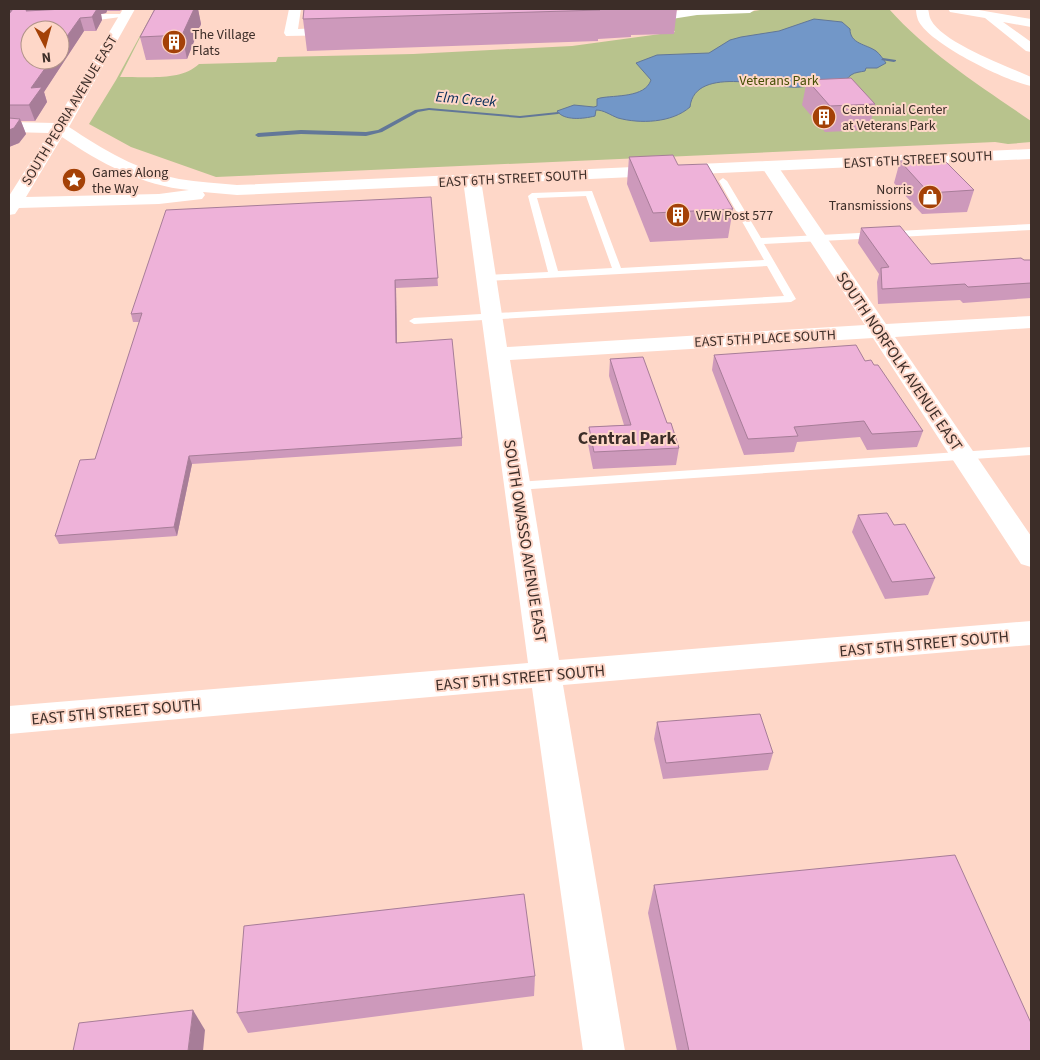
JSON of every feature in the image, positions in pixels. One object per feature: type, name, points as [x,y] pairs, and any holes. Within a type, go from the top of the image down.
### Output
[{"type":"main road","points":[[295,9],[291,33],[359,30]]},
{"type":"main road","points":[[625,20],[697,11],[750,9]]},
{"type":"main road","points":[[922,9],[921,17],[924,23],[948,43],[1031,82]]},
{"type":"main road","points":[[954,9],[1031,23]]},
{"type":"main road","points":[[978,9],[1031,48]]},
{"type":"main road","points":[[1006,9],[1031,27]]},
{"type":"main road","name":"SOUTH PEORIA AVENUE EAST","points":[[11,207],[60,128],[127,12]]},
{"type":"main road","points":[[9,127],[60,128]]},
{"type":"main road","name":"EAST 6TH STREET SOUTH","points":[[60,128],[91,149],[137,172],[178,184],[237,190],[1031,154]]},
{"type":"main road","name":"SOUTH NORFOLK AVENUE EAST","points":[[769,166],[1031,557]]},
{"type":"main road","name":"SOUTH OWASSO AVENUE EAST","points":[[472,180],[604,1051]]},
{"type":"main road","points":[[11,207],[159,199],[237,190]]},
{"type":"main road","name":"EAST 5TH PLACE SOUTH","points":[[498,354],[1031,322]]},
{"type":"main road","name":"EAST 5TH STREET SOUTH","points":[[9,720],[1031,633]]},
{"type":"lane","points":[[78,20],[127,12]]},
{"type":"lane","points":[[414,320],[791,299],[723,181]]},
{"type":"lane","points":[[554,275],[532,196],[590,193],[618,272]]},
{"type":"lane","points":[[759,241],[1031,227]]},
{"type":"lane","points":[[487,278],[770,262]]},
{"type":"lane","points":[[517,486],[1031,451]]},
{"type":"green space","name":"Veterans Park","points":[[766,9],[889,9],[921,41],[1031,121],[1031,142],[1008,144],[995,142],[216,177],[131,147],[89,124],[116,80],[153,12],[120,77],[172,76],[191,70],[199,64],[276,62],[278,57],[413,54],[572,46],[675,32],[666,19],[695,14],[749,12]]},
{"type":"water","points":[[814,19],[842,22],[850,29],[856,41],[876,51],[886,63],[877,68],[866,68],[865,71],[853,74],[843,81],[800,87],[721,82],[706,86],[695,94],[690,107],[683,112],[656,121],[627,120],[596,110],[595,116],[569,118],[557,111],[574,105],[594,107],[597,106],[597,99],[629,95],[643,90],[651,80],[636,63],[657,55],[709,53],[730,40],[779,31]]},
{"type":"building","points":[[13,9],[27,9],[26,11],[97,9],[92,17],[80,18],[70,32],[70,20],[20,20],[20,70],[44,70],[31,88],[42,87],[29,105],[9,105],[9,14]]},
{"type":"building","points":[[155,9],[194,9],[182,35],[140,37]]},
{"type":"building","points":[[304,9],[599,9],[600,10],[303,19]]},
{"type":"building","points":[[851,78],[875,104],[830,106],[807,80]]},
{"type":"building","points":[[9,118],[20,119],[14,128],[9,130]]},
{"type":"building","points":[[673,155],[678,165],[707,164],[733,209],[653,213],[629,157]]},
{"type":"building","points":[[943,159],[974,190],[929,193],[900,161]]},
{"type":"building","points":[[431,197],[438,278],[395,280],[396,343],[452,339],[462,438],[189,456],[174,527],[55,536],[80,460],[95,459],[142,313],[131,314],[166,210]]},
{"type":"building","points":[[900,226],[931,264],[1021,258],[1031,260],[1031,283],[968,287],[965,284],[882,289],[881,268],[889,267],[861,228]]},
{"type":"building","points":[[856,345],[865,361],[871,360],[874,365],[878,365],[923,431],[872,434],[864,421],[794,427],[798,436],[748,439],[714,355]]},
{"type":"building","points":[[643,357],[667,423],[671,423],[679,448],[594,452],[589,427],[631,425],[610,359]]},
{"type":"building","points":[[887,513],[894,525],[905,524],[935,578],[892,582],[858,515]]},
{"type":"building","points":[[760,714],[773,753],[666,763],[657,722]]},
{"type":"building","points":[[955,855],[1031,1023],[1031,1051],[689,1051],[654,885]]},
{"type":"building","points":[[524,894],[535,976],[237,1013],[244,926]]},
{"type":"building","points":[[193,1010],[188,1051],[73,1051],[79,1023]]},
{"type":"waterway","name":"Elm Creek","points":[[883,59],[894,61]]},
{"type":"waterway","name":"Elm Creek","points":[[258,135],[301,132],[366,134],[380,131],[417,111],[429,109],[520,117],[558,113]]},
{"type":"place","name":"The Village Flats","points":[[174,42]]},
{"type":"place","name":"Centennial Center at Veterans Park","points":[[824,117]]},
{"type":"place","name":"Games Along the Way","points":[[74,180]]},
{"type":"place","name":"Norris Transmissions","points":[[930,197]]},
{"type":"place","name":"VFW Post 577","points":[[678,215]]},
{"type":"district","name":"Central Park","points":[[627,438]]}]
